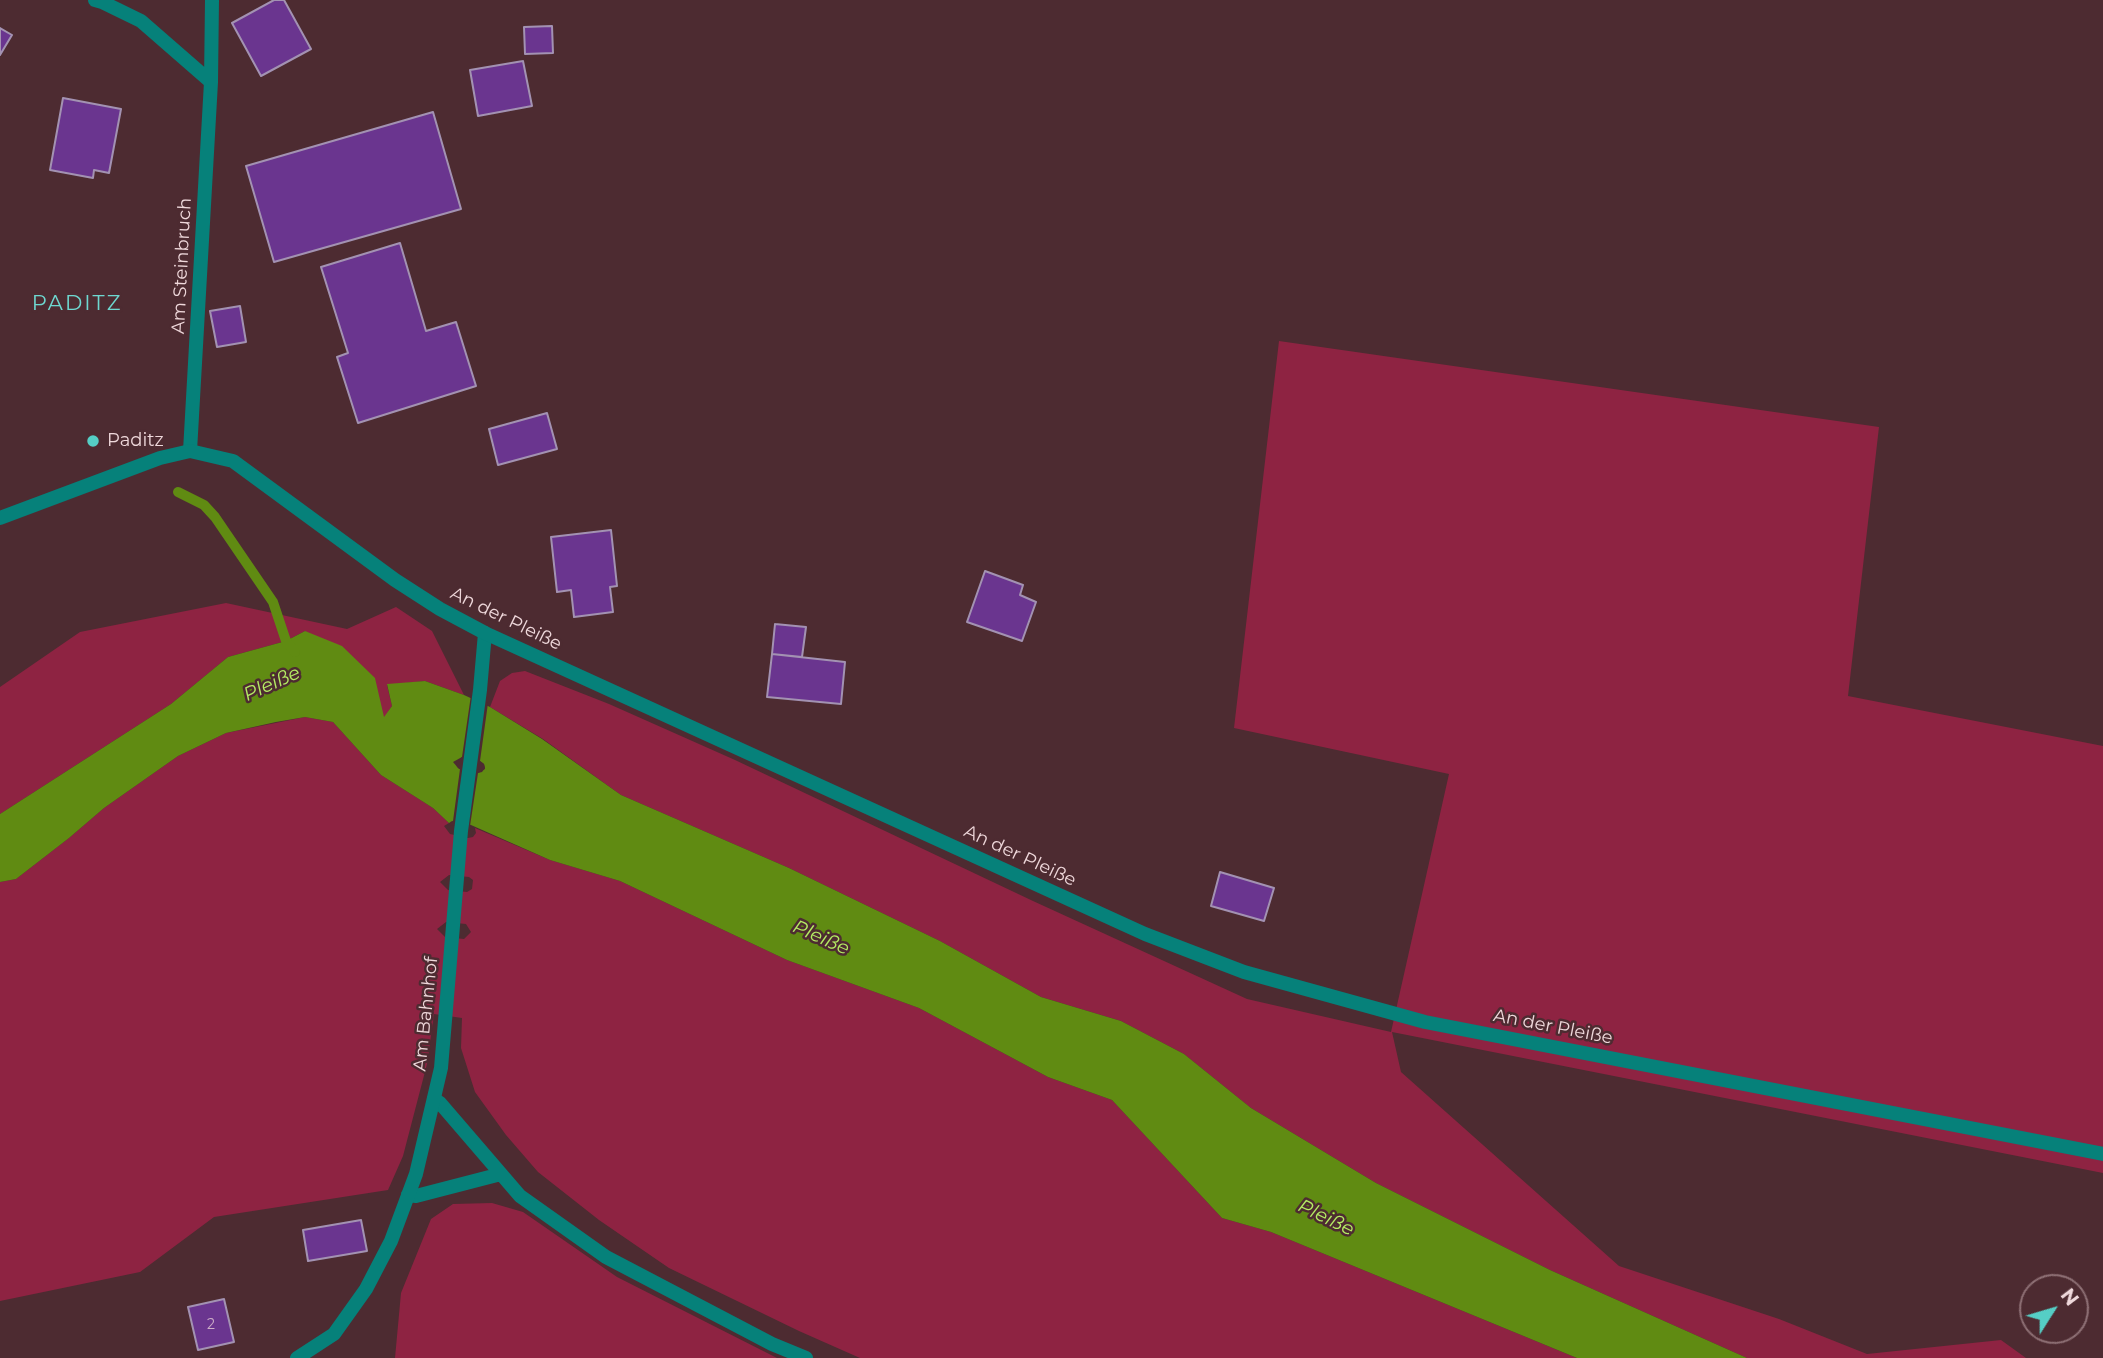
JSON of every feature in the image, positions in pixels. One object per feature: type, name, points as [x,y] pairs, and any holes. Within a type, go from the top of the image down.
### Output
[{"type":"street","points":[[95,0],[141,21],[212,82]]},
{"type":"street","name":"Am Steinbruch","points":[[190,451],[212,82],[212,0]]},
{"type":"street","name":"An der Pleiße","points":[[0,518],[160,458],[190,451],[233,461],[395,580],[485,632],[1145,934],[1244,972],[1425,1022],[2103,1154]]},
{"type":"street","name":"Am Bahnhof","points":[[297,1358],[334,1334],[366,1289],[390,1241],[416,1174],[441,1068],[461,831],[485,632]]},
{"type":"street","points":[[434,1099],[520,1196],[606,1257],[772,1344],[806,1358]]},
{"type":"street","points":[[408,1195],[416,1196],[501,1174]]},
{"type":"shaded area","points":[[1279,341],[1879,427],[1848,696],[2103,746],[2103,1173],[1392,1032],[1401,1072],[1619,1266],[1779,1319],[1867,1354],[2001,1340],[2026,1358],[1747,1358],[1550,1270],[1376,1183],[1251,1108],[1184,1054],[1121,1021],[1041,997],[940,941],[789,868],[621,795],[543,739],[490,707],[500,681],[512,673],[525,671],[609,704],[735,760],[1247,999],[1391,1032],[1449,774],[1234,728]]},
{"type":"shaded area","points":[[226,603],[347,629],[396,607],[432,631],[464,695],[425,681],[387,685],[392,706],[384,718],[305,631],[286,641],[228,657],[171,704],[0,814],[0,687],[80,632]]},
{"type":"shaded area","points":[[305,717],[333,722],[381,775],[433,808],[449,823],[444,826],[450,834],[473,837],[475,828],[550,860],[620,881],[787,960],[919,1008],[1048,1077],[1112,1100],[1222,1218],[1271,1232],[1577,1358],[860,1358],[669,1268],[599,1220],[538,1172],[506,1135],[475,1092],[461,1048],[462,1018],[434,1014],[427,1064],[403,1156],[388,1190],[214,1217],[140,1272],[0,1301],[0,882],[16,879],[104,808],[178,756],[226,733]],"holes":[[[449,875],[469,877],[473,880],[472,889],[467,892],[448,890],[440,882]],[[446,922],[466,924],[471,932],[464,939],[445,937],[437,929]]]},
{"type":"shaded area","points":[[492,1203],[523,1212],[617,1277],[777,1358],[395,1358],[401,1293],[431,1219],[453,1204]]},
{"type":"water","name":"Pleiße","points":[[305,631],[342,646],[375,678],[384,717],[392,706],[387,684],[425,681],[490,707],[542,739],[621,795],[789,868],[940,941],[1041,997],[1121,1021],[1184,1054],[1251,1108],[1376,1183],[1550,1270],[1747,1358],[1577,1358],[1271,1232],[1222,1218],[1112,1100],[1048,1077],[919,1008],[787,960],[620,881],[550,860],[471,825],[452,821],[449,823],[433,808],[381,775],[333,722],[305,717],[276,722],[226,733],[178,756],[104,808],[16,879],[0,882],[0,814],[171,704],[228,657],[286,641]],"holes":[[[462,757],[480,761],[485,768],[478,773],[459,769],[453,762]]]},
{"type":"pier","points":[[471,695],[488,703],[480,761],[485,769],[478,773],[470,826],[475,832],[453,825],[447,826],[453,821],[460,769],[456,762],[462,757]]},
{"type":"building","points":[[274,0],[284,0],[311,49],[261,76],[232,23]]},
{"type":"building","points":[[552,26],[553,53],[525,54],[524,27]]},
{"type":"building","points":[[0,28],[12,35],[0,55]]},
{"type":"building","points":[[523,61],[532,106],[478,116],[470,70]]},
{"type":"building","points":[[63,98],[121,109],[109,173],[94,170],[93,178],[50,170]]},
{"type":"building","points":[[433,112],[461,209],[274,262],[246,166]]},
{"type":"building","points":[[400,243],[426,331],[456,322],[476,386],[358,423],[337,357],[348,353],[321,267]]},
{"type":"building","points":[[240,306],[246,342],[217,347],[210,311]]},
{"type":"building","points":[[547,413],[557,449],[498,465],[489,429]]},
{"type":"building","points":[[611,530],[617,586],[610,587],[613,612],[574,617],[571,590],[557,592],[551,537]]},
{"type":"building","points":[[985,571],[1023,585],[1020,595],[1036,602],[1022,641],[967,622]]},
{"type":"building","points":[[775,624],[806,627],[802,657],[772,654]]},
{"type":"building","points":[[772,654],[845,662],[841,704],[767,697]]},
{"type":"building","points":[[1220,872],[1274,888],[1264,921],[1211,906]]},
{"type":"building","points":[[361,1220],[367,1251],[308,1261],[303,1230]]},
{"type":"building","points":[[224,1299],[234,1342],[198,1350],[188,1307]]},
{"type":"waterway","name":"Pleiße","points":[[178,492],[204,505],[215,517],[273,602],[286,641],[295,652]]},
{"type":"place","name":"Paditz","points":[[93,441]]},
{"type":"district","name":"PADITZ","points":[[77,304]]}]
